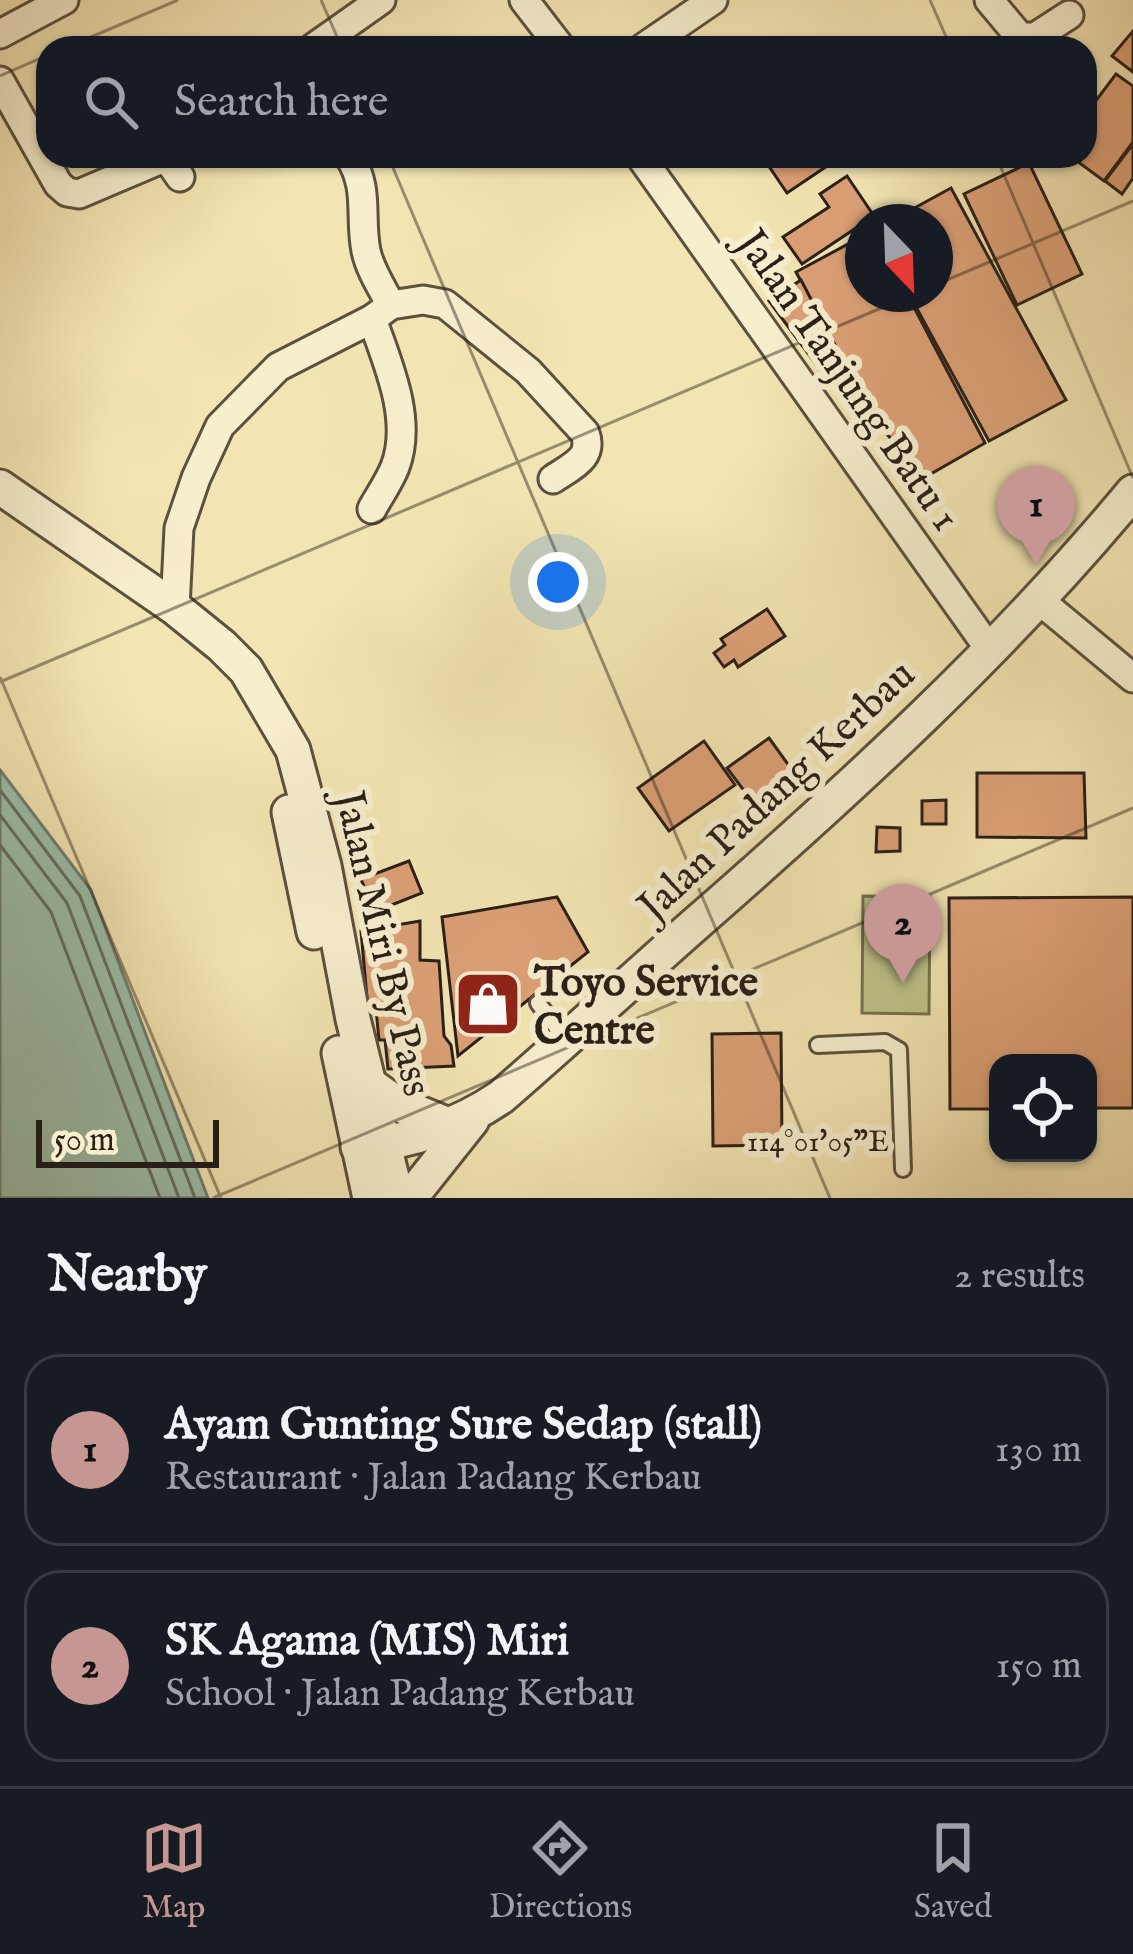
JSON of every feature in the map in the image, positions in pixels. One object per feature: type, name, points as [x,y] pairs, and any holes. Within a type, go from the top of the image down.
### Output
[{"type":"street","points":[[0,34],[64,0]]},
{"type":"street","points":[[330,36],[381,0]]},
{"type":"street","points":[[524,0],[552,36]]},
{"type":"street","points":[[660,36],[713,0]]},
{"type":"street","points":[[989,0],[1017,36]]},
{"type":"street","points":[[1037,36],[1069,15]]},
{"type":"street","points":[[0,81],[36,145]]},
{"type":"street","points":[[49,168],[67,192],[79,194],[140,168]]},
{"type":"street","points":[[174,168],[180,177]]},
{"type":"street","points":[[355,168],[362,184],[363,231],[402,434],[395,466],[372,509]]},
{"type":"street","name":"Jalan Tanjung Batu 1","points":[[649,168],[990,650]]},
{"type":"street","points":[[176,608],[179,528],[220,426],[278,368],[381,312],[423,300],[445,304],[528,371],[585,433],[589,446],[586,456],[554,479]]},
{"type":"street","name":"Jalan Miri By Pass","points":[[0,487],[176,608],[246,670],[293,750],[311,809],[369,1084],[370,1198]]},
{"type":"street","name":"Jalan Padang Kerbau","points":[[371,1145],[424,1135],[501,1097],[746,881],[990,650],[1133,492]]},
{"type":"street","points":[[1039,600],[1133,678]]},
{"type":"street","name":"Jalan Miri By Pass","points":[[271,713],[276,756],[371,1145],[397,1198]]},
{"type":"street","points":[[369,1084],[397,1104],[464,1119],[410,1198]]},
{"type":"lane","points":[[538,1004],[566,1040]]},
{"type":"lane","points":[[818,1045],[885,1042],[899,1050],[903,1169]]},
{"type":"green space","points":[[863,896],[930,897],[929,1014],[862,1013]]},
{"type":"water","points":[[0,770],[91,890],[208,1198],[0,1198]]},
{"type":"building","points":[[1133,31],[1133,72],[1112,56]]},
{"type":"building","points":[[1116,74],[1133,86],[1133,142],[1104,181],[1086,168],[1097,168],[1097,99]]},
{"type":"building","points":[[1133,144],[1133,178],[1122,194],[1105,181]]},
{"type":"building","points":[[770,168],[824,168],[787,193]]},
{"type":"building","points":[[1019,168],[1031,168],[1082,274],[1017,305],[964,194]]},
{"type":"building","points":[[847,176],[866,204],[845,204],[845,235],[802,264],[783,237],[829,207],[820,194]]},
{"type":"building","points":[[951,188],[1066,400],[989,441],[919,312],[953,312],[953,204],[922,204]]},
{"type":"building","points":[[845,246],[845,312],[916,312],[985,443],[927,476],[877,424],[796,272]]},
{"type":"building","points":[[801,280],[847,368],[827,379],[769,301]]},
{"type":"building","points":[[767,609],[785,636],[738,667],[734,660],[724,667],[714,653],[725,645],[721,639]]},
{"type":"building","points":[[769,738],[795,774],[754,804],[727,768]]},
{"type":"building","points":[[704,741],[735,785],[669,831],[638,788]]},
{"type":"building","points":[[977,773],[1084,773],[1086,838],[977,837]]},
{"type":"building","points":[[946,800],[946,824],[922,824],[922,801]]},
{"type":"building","points":[[877,827],[900,828],[900,851],[876,852]]},
{"type":"building","points":[[409,861],[422,893],[374,912],[361,879]]},
{"type":"building","name":"Toyo Service Centre","points":[[557,897],[588,952],[458,1056],[442,917]]},
{"type":"building","points":[[1133,897],[1133,1108],[1097,1108],[1097,1054],[989,1054],[989,1109],[950,1109],[949,898]]},
{"type":"building","points":[[420,921],[420,960],[439,961],[444,1036],[451,1045],[454,1066],[388,1069],[376,1009],[368,1009],[361,931]]},
{"type":"building","points":[[781,1033],[782,1145],[713,1146],[712,1034]]},
{"type":"place","name":"Ayam Gunting Sure Sedap (stall)","points":[[1036,565]]},
{"type":"place","name":"SK Agama (MIS) Miri","points":[[903,983]]},
{"type":"place","name":"Toyo Service Centre","points":[[488,1004]]}]
